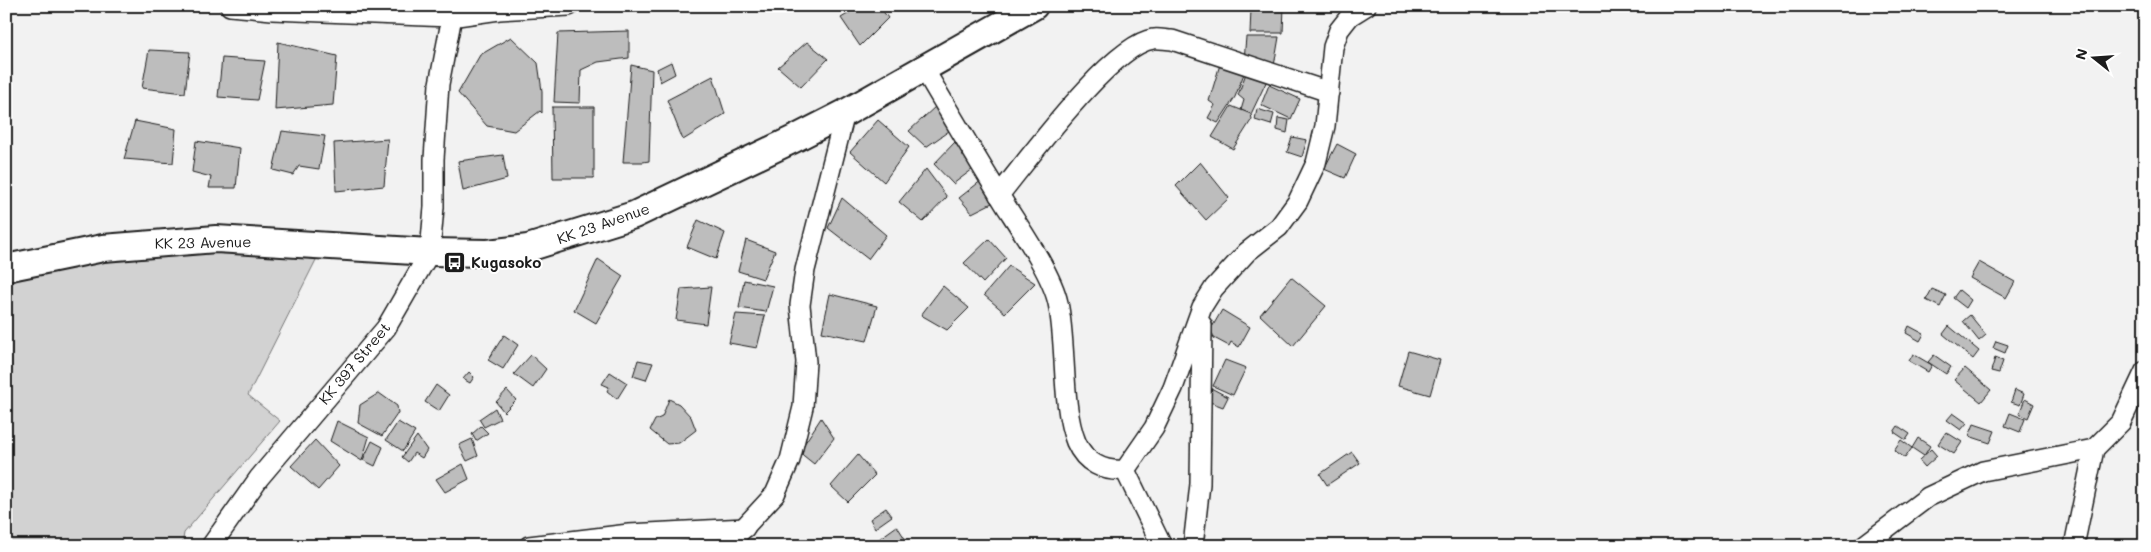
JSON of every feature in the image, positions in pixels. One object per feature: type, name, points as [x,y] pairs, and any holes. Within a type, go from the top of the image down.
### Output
[{"type":"main road","name":"KK 23 Avenue","points":[[6,268],[103,248],[216,239],[430,252],[488,253],[528,248],[634,215],[845,113],[1034,6]]},
{"type":"street","points":[[230,6],[282,11],[452,12],[569,6]]},
{"type":"street","points":[[1125,470],[1154,428],[1173,388],[1202,307],[1214,288],[1247,252],[1279,227],[1298,201],[1316,163],[1325,126],[1333,47],[1339,30],[1350,16],[1366,6]]},
{"type":"street","name":"KK 397 Street","points":[[211,546],[259,478],[386,328],[430,252],[434,207],[434,159],[439,84],[452,12]]},
{"type":"street","points":[[999,195],[1103,73],[1131,49],[1152,39],[1172,40],[1329,92]]},
{"type":"street","points":[[924,69],[1037,257],[1058,301],[1070,410],[1076,442],[1084,455],[1096,465],[1110,471],[1125,470]]},
{"type":"street","points":[[727,546],[775,494],[790,460],[803,407],[806,362],[800,305],[805,270],[845,113]]},
{"type":"street","points":[[1192,546],[1200,484],[1202,307]]},
{"type":"street","points":[[2074,546],[2094,449],[2121,422],[2145,371]]},
{"type":"street","points":[[1863,546],[1928,498],[1983,471],[2094,449]]},
{"type":"street","points":[[1125,470],[1162,546]]},
{"type":"street","points":[[529,546],[630,534],[745,528]]},
{"type":"shaded area","points":[[148,248],[320,252],[248,395],[280,421],[184,533],[182,546],[6,546],[6,278]]},
{"type":"building","points":[[861,6],[879,6],[888,18],[860,46],[841,18]]},
{"type":"building","points":[[1266,6],[1284,6],[1283,33],[1250,33],[1251,9]]},
{"type":"building","points":[[629,31],[629,58],[598,62],[581,70],[580,103],[554,102],[558,33]]},
{"type":"building","points":[[511,37],[538,63],[542,91],[542,113],[540,111],[514,131],[487,126],[458,93],[480,55]]},
{"type":"building","points":[[1246,37],[1279,37],[1274,66],[1244,60]]},
{"type":"building","points":[[278,42],[337,56],[333,105],[275,110]]},
{"type":"building","points":[[807,42],[828,59],[801,87],[778,67]]},
{"type":"building","points":[[149,50],[190,52],[185,93],[142,88]]},
{"type":"building","points":[[222,58],[265,61],[257,100],[218,97]]},
{"type":"building","points":[[1221,61],[1245,71],[1235,97],[1218,123],[1208,118],[1215,105],[1209,101]]},
{"type":"building","points":[[671,62],[675,74],[660,82],[657,69]]},
{"type":"building","points":[[631,65],[652,70],[649,161],[643,162],[623,162]]},
{"type":"building","points":[[1248,68],[1269,76],[1251,114],[1241,110],[1244,100],[1238,95]]},
{"type":"building","points":[[713,76],[725,114],[683,140],[667,100]]},
{"type":"building","points":[[1269,85],[1300,99],[1291,119],[1261,105]]},
{"type":"building","points":[[936,106],[949,131],[926,147],[909,131]]},
{"type":"building","points":[[1231,106],[1251,114],[1252,119],[1233,149],[1212,137]]},
{"type":"building","points":[[552,107],[594,107],[594,178],[553,178]]},
{"type":"building","points":[[1257,109],[1274,114],[1271,125],[1255,120]]},
{"type":"building","points":[[1278,118],[1289,120],[1287,133],[1277,130]]},
{"type":"building","points":[[878,120],[909,147],[884,182],[850,152]]},
{"type":"building","points":[[135,121],[176,129],[173,163],[124,159]]},
{"type":"building","points":[[282,131],[325,136],[319,169],[299,166],[293,175],[273,170]]},
{"type":"building","points":[[1292,137],[1307,140],[1302,157],[1287,152]]},
{"type":"building","points":[[388,139],[384,186],[336,191],[334,143]]},
{"type":"building","points":[[196,141],[240,148],[236,188],[209,188],[211,177],[192,172]]},
{"type":"building","points":[[955,142],[973,169],[953,184],[934,164]]},
{"type":"building","points":[[1337,144],[1356,154],[1345,178],[1324,169]]},
{"type":"building","points":[[503,155],[507,179],[463,191],[458,161]]},
{"type":"building","points":[[1200,162],[1229,198],[1206,220],[1176,186]]},
{"type":"building","points":[[926,169],[947,197],[923,222],[899,202]]},
{"type":"building","points":[[982,180],[994,202],[972,213],[959,198]]},
{"type":"building","points":[[842,198],[886,235],[868,259],[828,228]]},
{"type":"building","points":[[698,220],[725,233],[716,259],[687,247]]},
{"type":"building","points":[[989,239],[1006,258],[983,283],[964,263]]},
{"type":"building","points":[[746,240],[775,251],[763,279],[738,271]]},
{"type":"building","points":[[598,259],[623,276],[596,323],[574,310]]},
{"type":"building","points":[[1979,262],[2015,282],[2006,298],[1970,278]]},
{"type":"building","points":[[1009,266],[1035,283],[1005,313],[984,295]]},
{"type":"building","points":[[1291,277],[1326,306],[1293,346],[1260,315]]},
{"type":"building","points":[[744,280],[773,286],[766,312],[739,308]]},
{"type":"building","points":[[943,286],[969,308],[947,330],[921,315]]},
{"type":"building","points":[[711,287],[706,324],[676,320],[681,289]]},
{"type":"building","points":[[1932,289],[1946,295],[1940,307],[1926,300]]},
{"type":"building","points":[[1959,290],[1971,300],[1966,308],[1953,298]]},
{"type":"building","points":[[830,294],[877,306],[867,341],[822,332]]},
{"type":"building","points":[[1222,310],[1250,327],[1239,347],[1231,342],[1229,346],[1214,338],[1211,329]]},
{"type":"building","points":[[736,314],[765,316],[757,348],[729,343]]},
{"type":"building","points":[[1970,315],[1986,335],[1979,341],[1963,321]]},
{"type":"building","points":[[1909,326],[1924,334],[1920,341],[1906,333]]},
{"type":"building","points":[[1949,326],[1979,351],[1973,359],[1943,334]]},
{"type":"building","points":[[504,335],[518,345],[503,369],[488,360]]},
{"type":"building","points":[[1996,341],[2008,345],[2005,353],[1993,348]]},
{"type":"building","points":[[1408,351],[1440,360],[1430,395],[1398,386]]},
{"type":"building","points":[[1913,354],[1932,365],[1928,372],[1909,361]]},
{"type":"building","points":[[531,355],[546,369],[533,388],[514,374]]},
{"type":"building","points":[[1934,355],[1951,367],[1946,374],[1928,362]]},
{"type":"building","points":[[1995,358],[2003,361],[1999,373],[1991,371]]},
{"type":"building","points":[[638,360],[653,363],[646,380],[633,376]]},
{"type":"building","points":[[1225,360],[1246,368],[1233,395],[1213,386]]},
{"type":"building","points":[[1965,368],[1991,390],[1981,402],[1954,380]]},
{"type":"building","points":[[469,372],[474,377],[470,383],[463,379]]},
{"type":"building","points":[[610,372],[627,383],[617,399],[607,391],[609,387],[602,384]]},
{"type":"building","points":[[436,385],[449,395],[439,411],[425,402]]},
{"type":"building","points":[[1211,388],[1228,397],[1223,407],[1205,400]]},
{"type":"building","points":[[507,390],[516,400],[504,412],[496,402]]},
{"type":"building","points":[[2015,390],[2024,394],[2020,405],[2011,402]]},
{"type":"building","points":[[379,393],[397,406],[398,413],[382,436],[358,423],[360,405]]},
{"type":"building","points":[[669,399],[679,404],[691,417],[696,430],[679,443],[667,444],[650,430],[655,420],[662,417]]},
{"type":"building","points":[[2025,399],[2034,404],[2028,418],[2019,414]]},
{"type":"building","points":[[495,408],[500,419],[484,427],[479,419]]},
{"type":"building","points":[[1953,413],[1967,423],[1961,430],[1947,420]]},
{"type":"building","points":[[2010,413],[2025,419],[2020,432],[2005,426]]},
{"type":"building","points":[[821,418],[834,438],[814,464],[799,452]]},
{"type":"building","points":[[337,421],[369,437],[362,461],[330,441]]},
{"type":"building","points":[[398,422],[415,432],[403,451],[386,440]]},
{"type":"building","points":[[1974,424],[1995,431],[1990,443],[1969,436]]},
{"type":"building","points":[[481,426],[488,433],[476,441],[472,434]]},
{"type":"building","points":[[1898,426],[1910,434],[1906,440],[1894,432]]},
{"type":"building","points":[[1946,432],[1962,442],[1954,454],[1938,444]]},
{"type":"building","points":[[417,436],[427,450],[422,458],[414,453],[408,462],[402,457]]},
{"type":"building","points":[[1918,438],[1930,446],[1924,456],[1912,448]]},
{"type":"building","points":[[472,439],[478,456],[467,461],[459,445]]},
{"type":"building","points":[[315,440],[339,466],[318,490],[291,466]]},
{"type":"building","points":[[1901,440],[1912,448],[1905,458],[1894,450]]},
{"type":"building","points":[[372,441],[383,447],[375,466],[363,460]]},
{"type":"building","points":[[1931,449],[1937,456],[1925,467],[1919,460]]},
{"type":"building","points":[[1352,452],[1360,463],[1327,485],[1320,474]]},
{"type":"building","points":[[858,455],[875,475],[848,502],[831,486]]},
{"type":"building","points":[[463,464],[469,479],[445,492],[436,479]]},
{"type":"building","points":[[886,508],[892,516],[875,528],[870,519]]},
{"type":"building","points":[[897,526],[909,545],[879,546],[876,541]]},
{"type":"place","name":"Kugasoko","points":[[455,262]]}]
